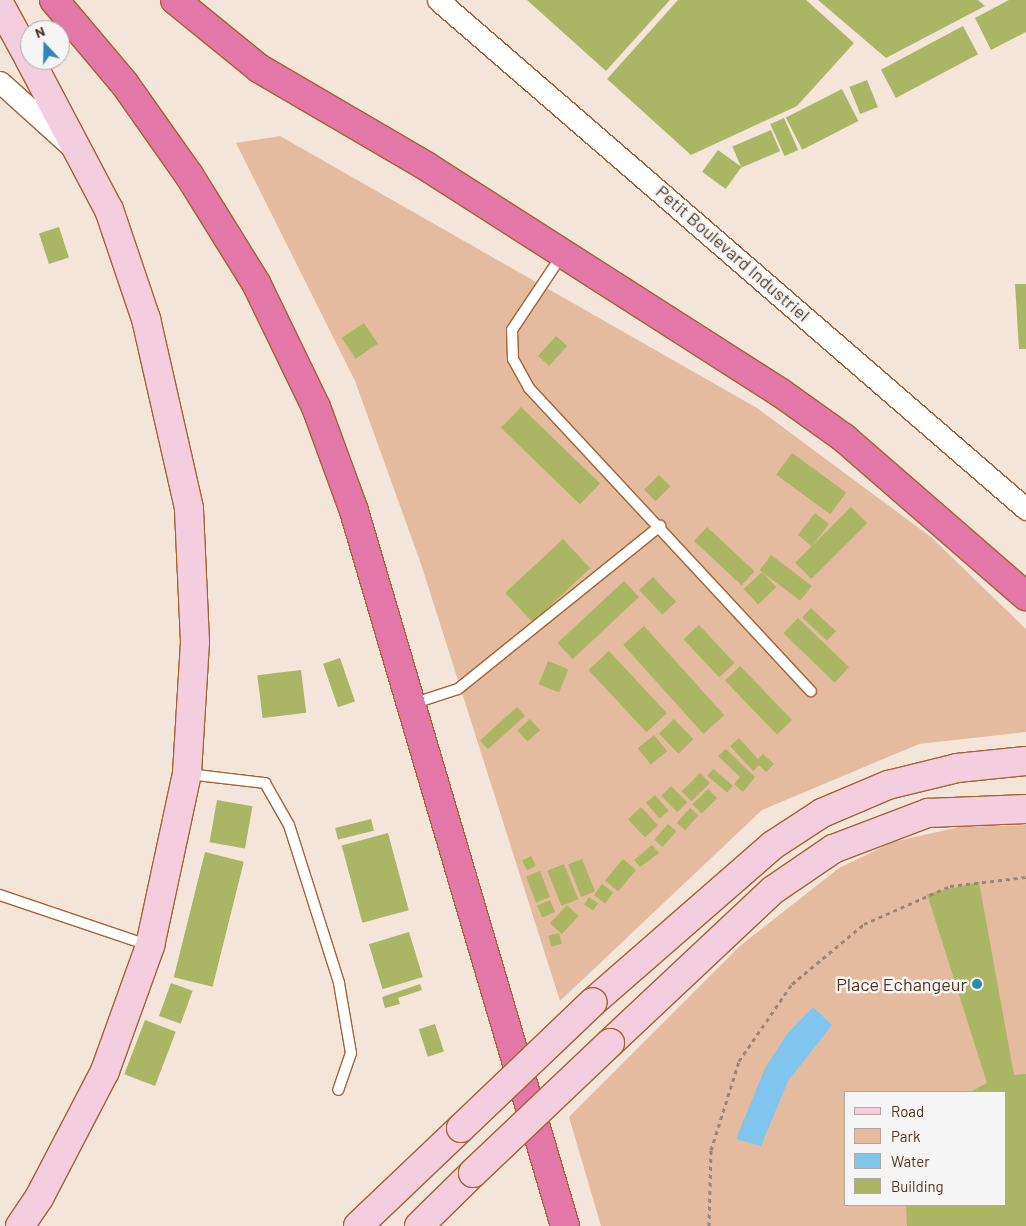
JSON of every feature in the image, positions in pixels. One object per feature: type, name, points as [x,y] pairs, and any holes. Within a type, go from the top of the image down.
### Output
[{"type":"highway","points":[[54,0],[124,83],[190,175],[256,283],[316,407],[351,502],[564,1226]]},
{"type":"highway","points":[[175,0],[260,69],[426,166],[844,438],[1026,596]]},
{"type":"main road","points":[[0,5],[20,42]]},
{"type":"main road","points":[[20,1226],[39,1198],[105,1071],[150,946],[187,773],[195,642],[189,508],[146,319],[109,210],[35,70]]},
{"type":"main road","points":[[358,1226],[593,1002],[773,845],[822,813],[888,785],[957,768],[1026,761]]},
{"type":"main road","points":[[419,1226],[773,890],[833,849],[928,813],[1026,809]]},
{"type":"street","name":"Petit Boulevard Industriel","points":[[438,0],[1026,509]]},
{"type":"street","points":[[0,82],[77,152]]},
{"type":"lane","points":[[563,254],[512,330],[514,359],[529,388],[660,526],[811,692]]},
{"type":"lane","points":[[411,704],[458,689],[660,526]]},
{"type":"lane","points":[[187,773],[265,782],[289,825],[339,983],[351,1053],[338,1090]]},
{"type":"lane","points":[[0,895],[150,946]]},
{"type":"path","points":[[709,1226],[711,1150],[739,1061],[792,984],[864,924],[950,886],[1026,877]]},
{"type":"green space","points":[[280,136],[757,408],[931,537],[1026,629],[1026,732],[919,744],[762,810],[560,1001],[421,564],[355,381],[236,143]]},
{"type":"green space","name":"Place Echangeur","points":[[1026,825],[1026,1226],[601,1226],[569,1117],[741,945],[839,868],[893,842],[959,827]]},
{"type":"water","points":[[813,1007],[832,1025],[788,1081],[761,1146],[736,1139],[765,1068],[787,1034]]},
{"type":"building","points":[[527,0],[670,0],[606,71]]},
{"type":"building","points":[[678,0],[806,0],[854,43],[797,106],[691,155],[607,79]]},
{"type":"building","points":[[818,0],[978,0],[985,6],[886,58]]},
{"type":"building","points":[[1009,0],[1026,0],[1026,32],[991,50],[975,18]]},
{"type":"building","points":[[963,26],[978,54],[896,98],[881,70]]},
{"type":"building","points":[[867,80],[878,107],[860,114],[849,87]]},
{"type":"building","points":[[842,89],[858,121],[802,150],[786,118]]},
{"type":"building","points":[[784,118],[798,150],[785,156],[770,124]]},
{"type":"building","points":[[771,130],[780,151],[741,168],[732,146]]},
{"type":"building","points":[[718,150],[741,167],[726,189],[702,172]]},
{"type":"building","points":[[59,227],[69,257],[49,264],[39,233]]},
{"type":"building","points":[[1015,284],[1026,284],[1026,349],[1019,349]]},
{"type":"building","points":[[364,323],[378,344],[356,359],[342,338]]},
{"type":"building","points":[[556,336],[567,346],[549,366],[538,356]]},
{"type":"building","points":[[521,407],[600,483],[580,504],[501,428]]},
{"type":"building","points":[[792,453],[846,492],[830,514],[776,475]]},
{"type":"building","points":[[659,475],[670,486],[655,501],[644,490]]},
{"type":"building","points":[[851,507],[867,523],[811,579],[795,563]]},
{"type":"building","points":[[815,513],[829,524],[812,546],[798,535]]},
{"type":"building","points":[[707,527],[755,571],[742,585],[694,541]]},
{"type":"building","points":[[563,539],[590,568],[533,622],[505,593]]},
{"type":"building","points":[[771,555],[812,586],[800,601],[760,570]]},
{"type":"building","points":[[762,572],[776,587],[758,604],[744,589]]},
{"type":"building","points":[[653,577],[676,602],[662,615],[639,590]]},
{"type":"building","points":[[624,581],[639,597],[572,659],[557,643]]},
{"type":"building","points":[[811,608],[836,631],[827,641],[802,618]]},
{"type":"building","points":[[798,618],[849,667],[834,682],[783,633]]},
{"type":"building","points":[[699,625],[734,663],[719,677],[684,639]]},
{"type":"building","points":[[644,626],[724,715],[703,734],[623,645]]},
{"type":"building","points":[[609,651],[667,713],[646,732],[589,670]]},
{"type":"building","points":[[340,658],[355,701],[338,707],[323,664]]},
{"type":"building","points":[[548,661],[568,669],[559,692],[539,684]]},
{"type":"building","points":[[740,666],[792,720],[777,735],[725,681]]},
{"type":"building","points":[[301,670],[306,713],[263,718],[257,675]]},
{"type":"building","points":[[517,707],[525,716],[488,749],[480,740]]},
{"type":"building","points":[[530,719],[540,730],[527,742],[517,730]]},
{"type":"building","points":[[674,719],[693,739],[678,754],[659,734]]},
{"type":"building","points":[[654,735],[667,751],[651,765],[638,748]]},
{"type":"building","points":[[739,738],[758,759],[763,754],[774,764],[766,772],[759,765],[753,771],[730,746]]},
{"type":"building","points":[[726,749],[755,777],[743,792],[734,784],[740,777],[718,756]]},
{"type":"building","points":[[713,769],[733,786],[727,793],[707,776]]},
{"type":"building","points":[[700,773],[710,783],[692,801],[682,791]]},
{"type":"building","points":[[671,786],[687,802],[677,812],[661,796]]},
{"type":"building","points":[[708,789],[717,798],[702,814],[692,805]]},
{"type":"building","points":[[655,795],[669,811],[660,819],[646,803]]},
{"type":"building","points":[[217,800],[252,806],[245,849],[210,842]]},
{"type":"building","points":[[641,807],[658,825],[645,838],[628,819]]},
{"type":"building","points":[[690,808],[698,815],[685,830],[677,823]]},
{"type":"building","points":[[371,819],[374,831],[338,840],[335,828]]},
{"type":"building","points":[[668,824],[676,831],[663,847],[654,840]]},
{"type":"building","points":[[388,833],[409,910],[362,923],[342,845]]},
{"type":"building","points":[[652,845],[659,853],[640,867],[634,860]]},
{"type":"building","points":[[205,852],[244,862],[213,987],[174,977]]},
{"type":"building","points":[[531,856],[536,866],[527,870],[522,861]]},
{"type":"building","points":[[582,859],[595,891],[581,897],[568,865]]},
{"type":"building","points":[[623,859],[636,870],[618,891],[605,880]]},
{"type":"building","points":[[564,864],[578,899],[562,906],[547,871]]},
{"type":"building","points":[[540,871],[550,897],[536,903],[526,876]]},
{"type":"building","name":"Place Echangeur","points":[[979,882],[1014,1075],[1026,1074],[1026,1226],[907,1226],[906,1206],[1006,1206],[1006,1091],[972,1091],[987,1083],[927,894]]},
{"type":"building","points":[[602,884],[613,892],[605,904],[594,895]]},
{"type":"building","points":[[589,897],[598,903],[593,911],[584,904]]},
{"type":"building","points":[[550,900],[555,912],[542,917],[537,905]]},
{"type":"building","points":[[567,905],[579,916],[562,934],[550,923]]},
{"type":"building","points":[[409,932],[423,977],[383,989],[369,944]]},
{"type":"building","points":[[559,933],[562,944],[551,946],[548,936]]},
{"type":"building","points":[[171,983],[193,991],[181,1024],[159,1016]]},
{"type":"building","points":[[420,984],[422,990],[398,998],[400,1004],[385,1008],[382,997]]},
{"type":"building","points":[[145,1020],[176,1032],[155,1086],[124,1074]]},
{"type":"building","points":[[435,1024],[444,1052],[428,1057],[419,1029]]},
{"type":"place","name":"Place Echangeur","points":[[977,984]]}]
